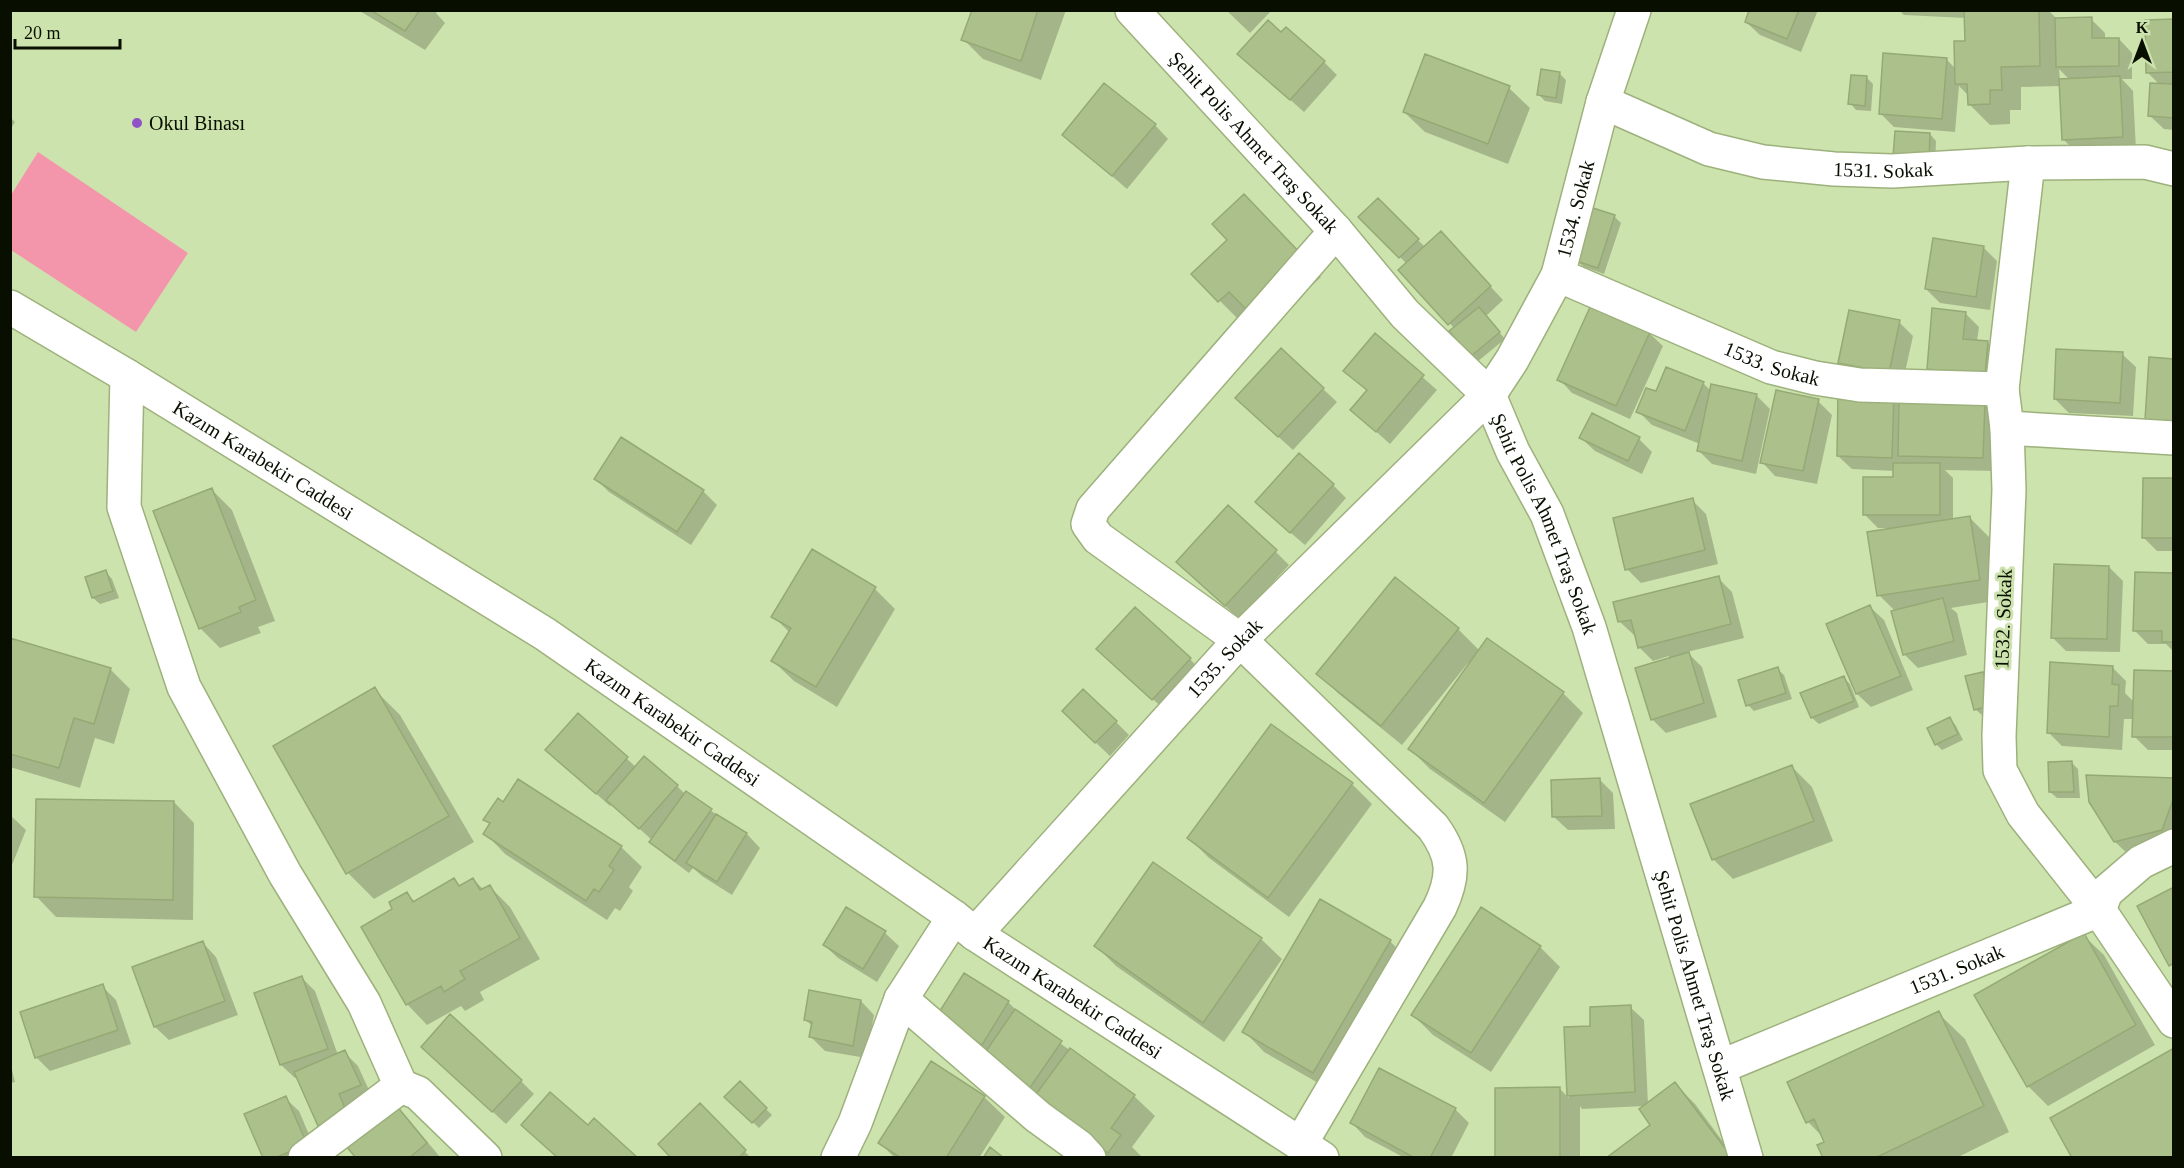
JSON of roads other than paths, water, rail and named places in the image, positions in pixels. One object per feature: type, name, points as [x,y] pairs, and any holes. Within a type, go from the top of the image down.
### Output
[{"type":"street","name":"Şehit Polis Ahmet Traş Sokak","points":[[1132,10],[1336,231],[1405,314],[1489,395],[1513,452],[1547,514],[1589,627],[1746,1158]]},
{"type":"street","name":"1534. Sokak","points":[[1489,395],[1512,360],[1558,275],[1603,102],[1634,10]]},
{"type":"street","name":"1531. Sokak","points":[[1603,102],[1709,149],[1763,162],[1834,169],[1892,171],[2028,163],[2145,162],[2174,169]]},
{"type":"street","name":"1532. Sokak","points":[[2028,163],[2002,389],[2007,428],[2009,490],[1999,736],[2000,770],[2010,794],[2023,814],[2099,910],[2174,1021]]},
{"type":"street","points":[[1311,1150],[1450,886],[1451,866],[1445,844],[1433,827],[1240,640],[1098,538],[1088,524],[1093,509],[1336,231]]},
{"type":"street","name":"1533. Sokak","points":[[1558,275],[1782,370],[1860,385],[2002,389]]},
{"type":"street","name":"Kazım Karabekir Caddesi","points":[[10,307],[127,376],[545,634],[964,925],[1311,1150]]},
{"type":"street","points":[[127,376],[124,507],[184,687],[285,873],[364,1004],[401,1086],[418,1093],[484,1158]]},
{"type":"street","name":"1535. Sokak","points":[[838,1158],[855,1123],[901,999],[964,925],[1240,640],[1489,395]]},
{"type":"street","points":[[2007,428],[2174,438]]},
{"type":"street","points":[[2099,910],[2106,892],[2141,862],[2174,846]]},
{"type":"street","name":"1531. Sokak","points":[[1720,1067],[2099,910]]},
{"type":"street","points":[[901,999],[1038,1117],[1078,1146],[1089,1158]]},
{"type":"street","points":[[304,1158],[401,1086]]},
{"type":"place","name":"Okul Binası","points":[[137,123]]}]
